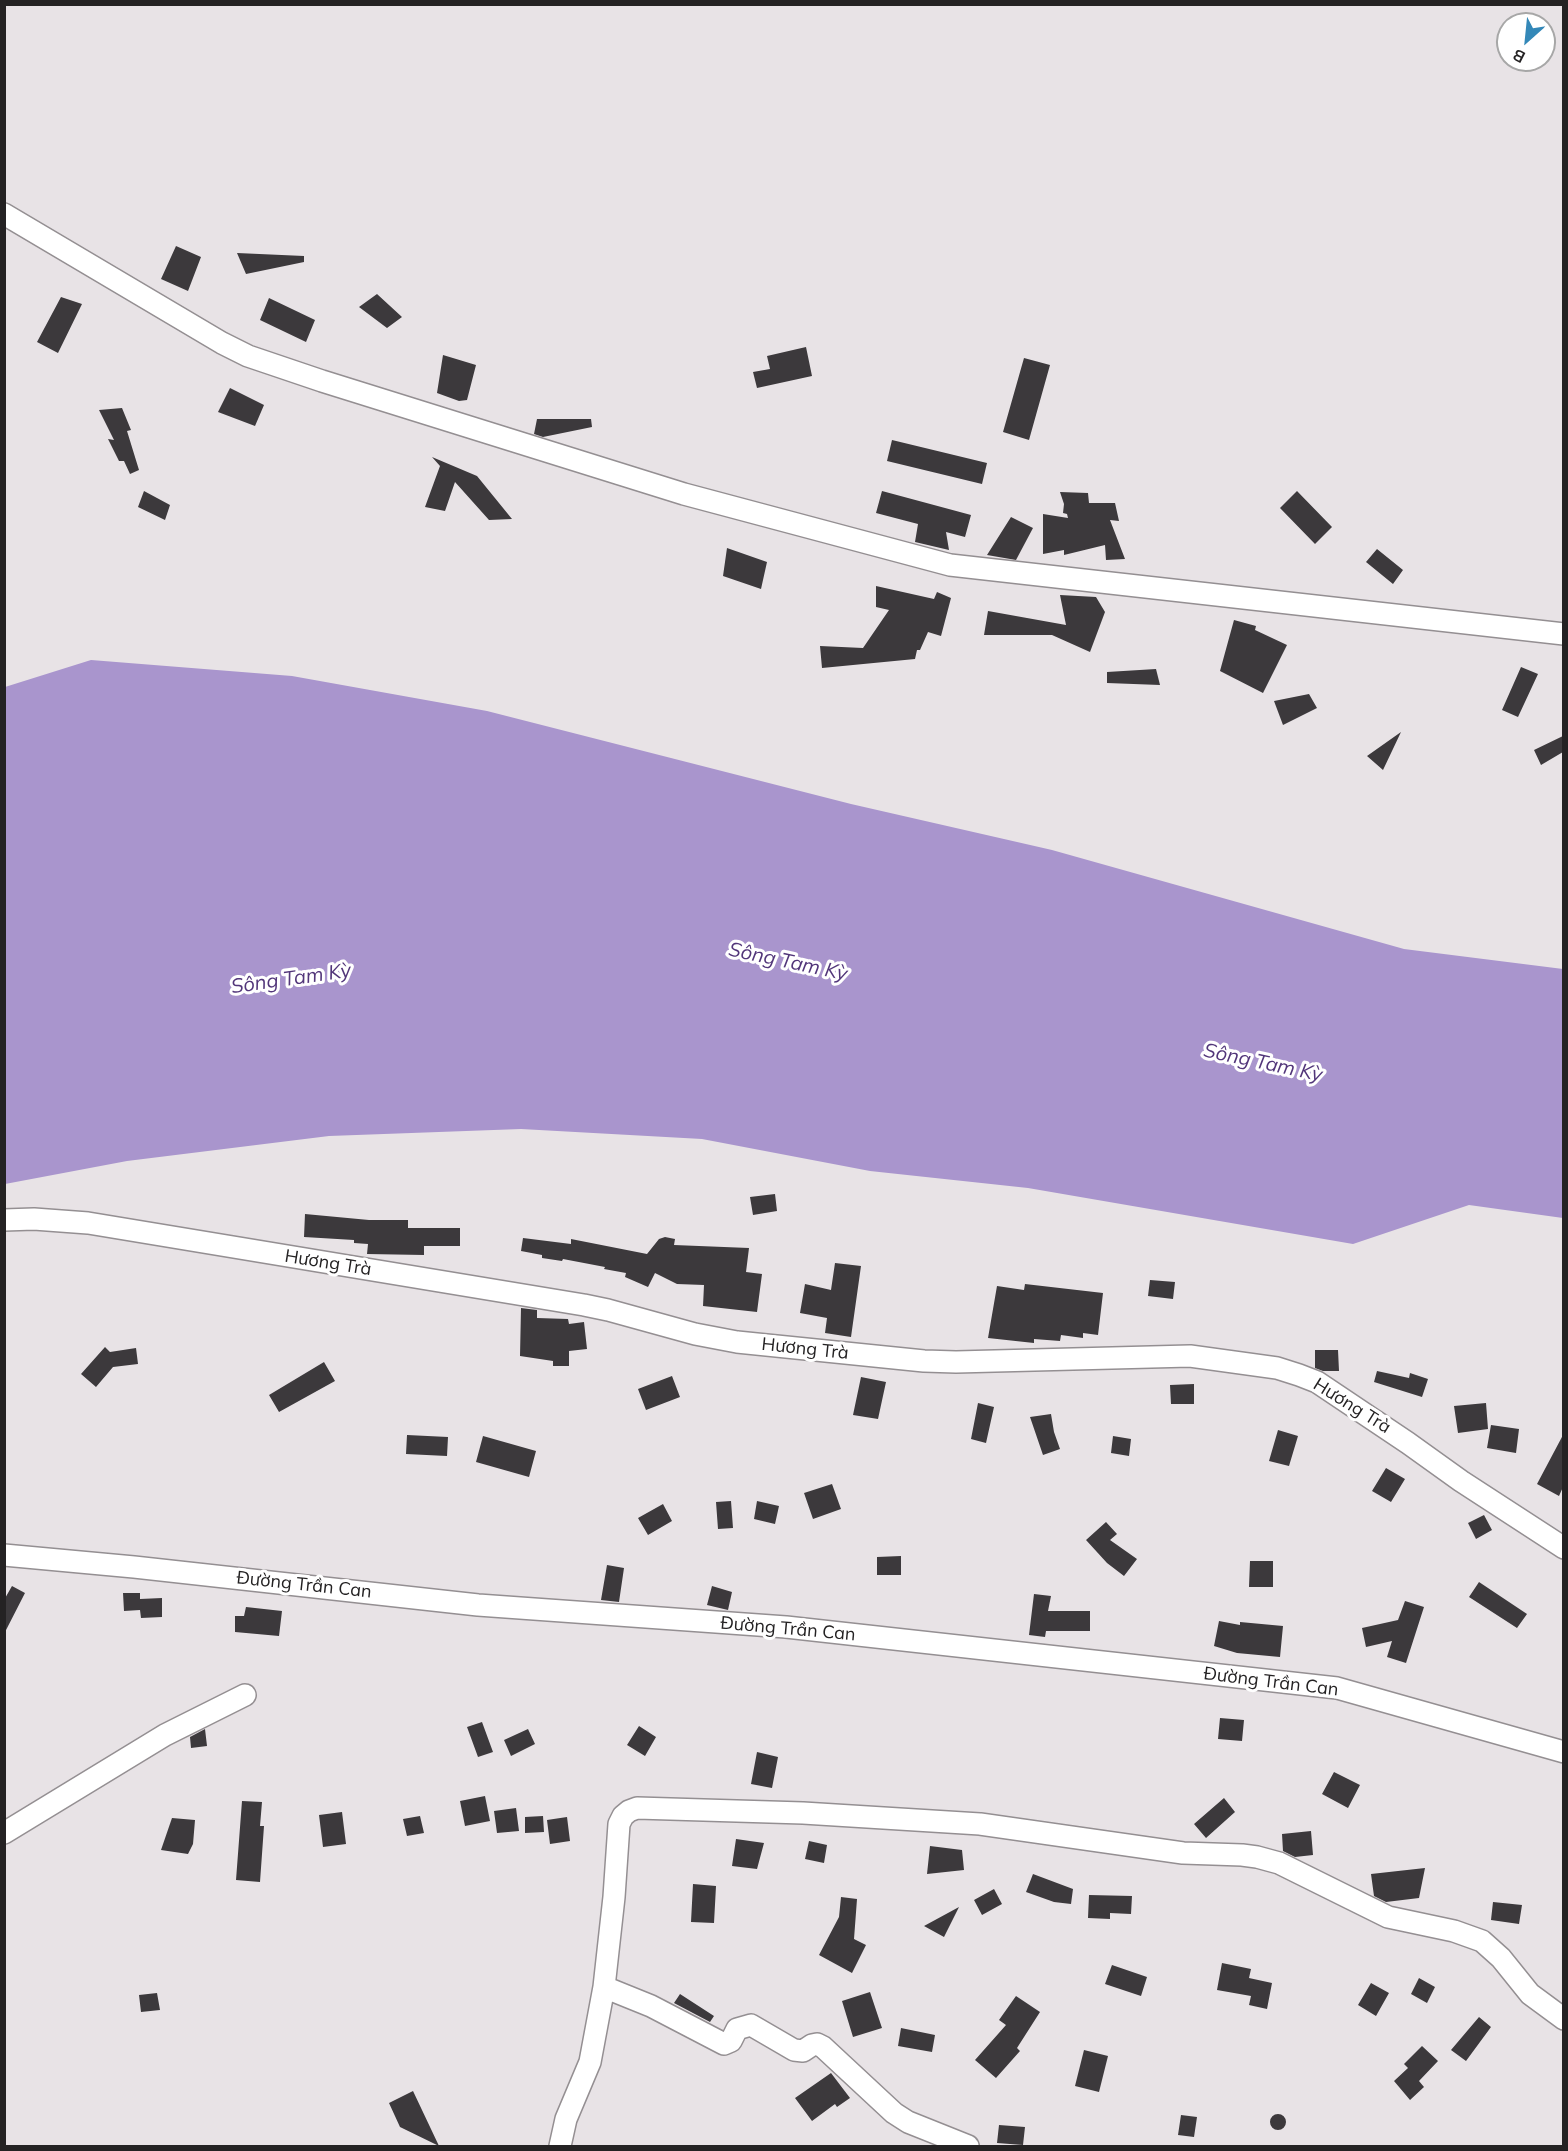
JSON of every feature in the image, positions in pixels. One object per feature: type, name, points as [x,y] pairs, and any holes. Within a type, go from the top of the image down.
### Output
[{"type":"street","points":[[4,214],[222,343],[248,356],[402,407],[696,497],[950,566],[1563,634]]},
{"type":"street","name":"Hương Trà","points":[[4,1220],[34,1219],[88,1223],[584,1305],[695,1334],[737,1342],[924,1361],[968,1362],[1190,1356],[1277,1368],[1317,1382],[1563,1548]]},
{"type":"street","name":"Đường Trần Can","points":[[4,1555],[478,1605],[786,1627],[1337,1688],[1563,1752]]},
{"type":"street","points":[[4,1833],[165,1735],[245,1695]]},
{"type":"street","points":[[560,2146],[567,2119],[591,2062],[604,1987],[619,1824],[623,1816],[637,1808],[980,1824],[1183,1853],[1257,1857],[1279,1863],[1388,1917],[1454,1931],[1482,1941],[1501,1958],[1530,1994],[1563,2019]]},
{"type":"street","points":[[604,1987],[651,2006],[724,2044],[732,2041],[737,2029],[751,2025],[794,2050],[803,2051],[818,2044],[894,2114],[968,2146]]},
{"type":"water","name":"Sông Tam Kỳ","points":[[91,660],[292,676],[487,711],[851,804],[1052,850],[1404,949],[1563,969],[1563,1218],[1469,1205],[1353,1244],[1028,1188],[870,1171],[702,1139],[521,1129],[329,1136],[127,1161],[5,1184],[5,687]]},
{"type":"building","points":[[176,246],[201,257],[188,291],[161,279]]},
{"type":"building","points":[[237,253],[304,256],[304,262],[246,274]]},
{"type":"building","points":[[377,294],[402,317],[387,328],[359,307]]},
{"type":"building","points":[[61,297],[82,304],[58,353],[37,342]]},
{"type":"building","points":[[269,298],[315,320],[306,342],[260,320]]},
{"type":"building","points":[[806,347],[812,376],[757,388],[753,372],[770,369],[767,356]]},
{"type":"building","points":[[443,355],[476,365],[467,400],[459,401],[437,393]]},
{"type":"building","points":[[1024,358],[1050,365],[1029,440],[1003,432]]},
{"type":"building","points":[[230,388],[264,405],[255,426],[218,412]]},
{"type":"building","points":[[122,408],[131,430],[127,431],[139,470],[130,474],[124,461],[119,461],[108,439],[114,440],[99,410]]},
{"type":"building","points":[[537,419],[591,419],[592,427],[543,437],[534,434]]},
{"type":"building","points":[[892,440],[987,463],[982,484],[887,461]]},
{"type":"building","points":[[432,457],[477,476],[512,519],[489,520],[455,482],[445,511],[425,507],[440,466]]},
{"type":"building","points":[[144,491],[170,505],[165,520],[138,507]]},
{"type":"building","points":[[882,491],[971,515],[965,537],[946,532],[949,550],[915,542],[918,524],[876,513]]},
{"type":"building","points":[[1297,491],[1332,527],[1315,544],[1280,508]]},
{"type":"building","points":[[1060,492],[1088,493],[1089,503],[1115,503],[1119,521],[1110,520],[1125,559],[1106,560],[1105,545],[1064,555],[1064,550],[1043,554],[1043,514],[1068,518],[1067,514],[1063,513],[1064,504]]},
{"type":"building","points":[[1011,517],[1033,528],[1016,560],[987,555]]},
{"type":"building","points":[[727,548],[767,562],[761,589],[723,576]]},
{"type":"building","points":[[1377,549],[1403,570],[1393,584],[1366,562]]},
{"type":"building","points":[[876,586],[934,599],[937,592],[951,598],[941,636],[928,632],[920,650],[917,650],[915,659],[822,668],[820,646],[863,648],[889,610],[876,607]]},
{"type":"building","points":[[1060,595],[1096,597],[1105,612],[1090,652],[1052,635],[984,635],[988,611],[1066,625]]},
{"type":"building","points":[[1234,620],[1256,626],[1255,630],[1287,645],[1263,693],[1220,671]]},
{"type":"building","points":[[1521,667],[1538,674],[1518,717],[1502,710]]},
{"type":"building","points":[[1156,669],[1160,685],[1107,683],[1107,672]]},
{"type":"building","points":[[1309,694],[1317,708],[1283,725],[1274,701]]},
{"type":"building","points":[[1401,732],[1383,770],[1367,756]]},
{"type":"building","points":[[1563,736],[1563,752],[1541,765],[1534,750]]},
{"type":"building","points":[[775,1194],[777,1211],[753,1215],[750,1197]]},
{"type":"building","points":[[305,1214],[369,1220],[408,1220],[408,1228],[460,1228],[460,1246],[424,1246],[424,1255],[367,1254],[368,1244],[354,1243],[354,1240],[304,1237]]},
{"type":"building","points":[[665,1237],[675,1239],[674,1245],[749,1248],[746,1272],[762,1274],[757,1312],[703,1306],[704,1285],[677,1284],[655,1273],[648,1287],[625,1277],[626,1273],[604,1269],[605,1267],[563,1259],[562,1261],[542,1258],[542,1255],[521,1251],[523,1238],[571,1244],[571,1239],[647,1254],[659,1239]]},
{"type":"building","points":[[835,1263],[861,1266],[851,1337],[825,1333],[827,1318],[800,1313],[805,1284],[831,1290]]},
{"type":"building","points":[[1150,1280],[1175,1282],[1173,1299],[1148,1296]]},
{"type":"building","points":[[1025,1284],[1103,1293],[1098,1335],[1083,1333],[1083,1338],[1061,1335],[1060,1341],[1034,1339],[1034,1343],[988,1338],[997,1286],[1024,1290]]},
{"type":"building","points":[[521,1308],[537,1310],[537,1318],[568,1319],[569,1324],[584,1322],[587,1349],[569,1351],[569,1366],[553,1366],[553,1361],[520,1356]]},
{"type":"building","points":[[105,1347],[110,1352],[136,1348],[138,1364],[113,1367],[96,1387],[81,1374]]},
{"type":"building","points":[[1315,1350],[1338,1350],[1339,1371],[1323,1371],[1315,1368]]},
{"type":"building","points":[[324,1362],[335,1381],[279,1412],[269,1395]]},
{"type":"building","points":[[1377,1371],[1409,1378],[1410,1373],[1428,1379],[1422,1397],[1374,1382]]},
{"type":"building","points":[[672,1376],[680,1397],[646,1410],[638,1389]]},
{"type":"building","points":[[861,1377],[886,1382],[878,1419],[853,1415]]},
{"type":"building","points":[[1194,1384],[1194,1404],[1171,1404],[1170,1385]]},
{"type":"building","points":[[978,1403],[994,1407],[986,1443],[971,1439]]},
{"type":"building","points":[[1486,1403],[1488,1429],[1458,1433],[1454,1406]]},
{"type":"building","points":[[1051,1414],[1060,1449],[1043,1455],[1030,1417]]},
{"type":"building","points":[[1491,1425],[1519,1429],[1516,1453],[1487,1448]]},
{"type":"building","points":[[1278,1430],[1298,1436],[1289,1466],[1269,1461]]},
{"type":"building","points":[[407,1435],[448,1437],[447,1456],[406,1454]]},
{"type":"building","points":[[1563,1435],[1563,1487],[1559,1496],[1537,1484]]},
{"type":"building","points":[[483,1436],[536,1451],[529,1477],[476,1462]]},
{"type":"building","points":[[1113,1436],[1131,1439],[1129,1456],[1111,1453]]},
{"type":"building","points":[[1386,1468],[1405,1479],[1391,1502],[1372,1491]]},
{"type":"building","points":[[832,1484],[841,1509],[813,1519],[804,1493]]},
{"type":"building","points":[[731,1501],[733,1528],[718,1529],[716,1502]]},
{"type":"building","points":[[757,1501],[779,1506],[775,1524],[754,1519]]},
{"type":"building","points":[[663,1504],[672,1521],[648,1535],[638,1518]]},
{"type":"building","points":[[1484,1515],[1492,1530],[1476,1539],[1468,1523]]},
{"type":"building","points":[[1106,1522],[1117,1534],[1110,1540],[1137,1559],[1124,1576],[1107,1563],[1086,1540]]},
{"type":"building","points":[[901,1556],[901,1575],[877,1575],[877,1557]]},
{"type":"building","points":[[1250,1561],[1273,1561],[1273,1587],[1249,1587]]},
{"type":"building","points":[[607,1565],[624,1568],[619,1602],[601,1600]]},
{"type":"building","points":[[1479,1582],[1527,1614],[1517,1628],[1469,1597]]},
{"type":"building","points":[[12,1586],[25,1593],[4,1634],[4,1600]]},
{"type":"building","points":[[712,1586],[732,1592],[728,1610],[707,1605]]},
{"type":"building","points":[[123,1593],[140,1593],[140,1599],[162,1598],[162,1617],[141,1618],[140,1610],[124,1611]]},
{"type":"building","points":[[1034,1594],[1051,1596],[1048,1611],[1090,1611],[1090,1631],[1046,1631],[1045,1637],[1029,1635]]},
{"type":"building","points":[[1405,1601],[1424,1607],[1406,1663],[1387,1657],[1392,1641],[1366,1647],[1362,1628],[1398,1620]]},
{"type":"building","points":[[246,1607],[282,1611],[279,1636],[235,1632],[235,1616],[244,1616]]},
{"type":"building","points":[[1219,1621],[1240,1625],[1240,1622],[1283,1626],[1280,1657],[1237,1653],[1214,1646]]},
{"type":"building","points":[[1220,1718],[1244,1720],[1242,1741],[1218,1739]]},
{"type":"building","points":[[482,1722],[493,1752],[478,1757],[467,1727]]},
{"type":"building","points":[[639,1726],[656,1737],[645,1756],[627,1745]]},
{"type":"building","points":[[205,1729],[207,1746],[191,1748],[190,1737]]},
{"type":"building","points":[[528,1729],[535,1744],[511,1756],[504,1740]]},
{"type":"building","points":[[757,1752],[778,1757],[772,1788],[751,1784]]},
{"type":"building","points":[[1334,1772],[1360,1785],[1348,1808],[1322,1794]]},
{"type":"building","points":[[485,1796],[490,1821],[465,1826],[460,1801]]},
{"type":"building","points":[[1224,1798],[1235,1812],[1206,1838],[1194,1824]]},
{"type":"building","points":[[242,1801],[262,1802],[260,1826],[264,1826],[260,1882],[236,1880]]},
{"type":"building","points":[[516,1808],[519,1831],[497,1833],[494,1811]]},
{"type":"building","points":[[342,1812],[346,1844],[323,1847],[319,1815]]},
{"type":"building","points":[[420,1816],[424,1833],[407,1836],[403,1819]]},
{"type":"building","points":[[543,1816],[544,1832],[525,1833],[525,1817]]},
{"type":"building","points":[[567,1817],[570,1841],[550,1844],[547,1820]]},
{"type":"building","points":[[172,1818],[195,1820],[193,1844],[188,1854],[161,1850]]},
{"type":"building","points":[[1311,1831],[1313,1855],[1295,1857],[1283,1851],[1282,1834]]},
{"type":"building","points":[[736,1839],[764,1843],[757,1869],[732,1866]]},
{"type":"building","points":[[809,1841],[827,1845],[824,1863],[805,1859]]},
{"type":"building","points":[[930,1846],[962,1850],[964,1870],[927,1874]]},
{"type":"building","points":[[1425,1868],[1419,1898],[1386,1902],[1374,1896],[1371,1874]]},
{"type":"building","points":[[1033,1874],[1073,1889],[1071,1904],[1054,1902],[1026,1892]]},
{"type":"building","points":[[693,1884],[716,1886],[714,1923],[691,1922]]},
{"type":"building","points":[[994,1889],[1002,1904],[982,1915],[974,1900]]},
{"type":"building","points":[[1089,1895],[1132,1896],[1131,1914],[1110,1913],[1110,1919],[1088,1918]]},
{"type":"building","points":[[841,1897],[857,1899],[854,1939],[866,1945],[852,1973],[819,1955],[839,1917]]},
{"type":"building","points":[[1493,1902],[1522,1905],[1519,1924],[1491,1920]]},
{"type":"building","points":[[959,1907],[944,1937],[924,1926]]},
{"type":"building","points":[[1222,1963],[1251,1969],[1249,1978],[1272,1983],[1267,2009],[1249,2005],[1251,1996],[1217,1990]]},
{"type":"building","points":[[1112,1965],[1147,1977],[1141,1996],[1105,1984]]},
{"type":"building","points":[[1419,1978],[1435,1987],[1427,2003],[1411,1994]]},
{"type":"building","points":[[1371,1983],[1389,1993],[1376,2016],[1358,2005]]},
{"type":"building","points":[[870,1992],[882,2028],[853,2037],[842,2001]]},
{"type":"building","points":[[157,1993],[160,2010],[141,2012],[139,1995]]},
{"type":"building","points":[[680,1994],[714,2016],[710,2022],[674,2003]]},
{"type":"building","points":[[1016,1996],[1040,2012],[1017,2048],[1020,2051],[996,2078],[975,2060],[1006,2025],[999,2020]]},
{"type":"building","points":[[1479,2017],[1491,2027],[1466,2061],[1451,2050]]},
{"type":"building","points":[[901,2028],[935,2035],[932,2052],[898,2046]]},
{"type":"building","points":[[1422,2046],[1438,2061],[1419,2081],[1424,2087],[1410,2100],[1394,2081],[1408,2068],[1404,2064]]},
{"type":"building","points":[[1084,2050],[1108,2056],[1099,2092],[1075,2086]]},
{"type":"building","points":[[831,2073],[850,2098],[837,2107],[835,2104],[812,2121],[795,2098]]},
{"type":"building","points":[[413,2091],[439,2146],[400,2127],[389,2103]]},
{"type":"building","points":[[1278,2114],[1284,2116],[1286,2122],[1284,2128],[1278,2130],[1272,2128],[1270,2122],[1272,2116]]},
{"type":"building","points":[[1181,2115],[1197,2117],[1194,2137],[1178,2135]]},
{"type":"building","points":[[999,2125],[1025,2127],[1023,2145],[997,2143]]}]
